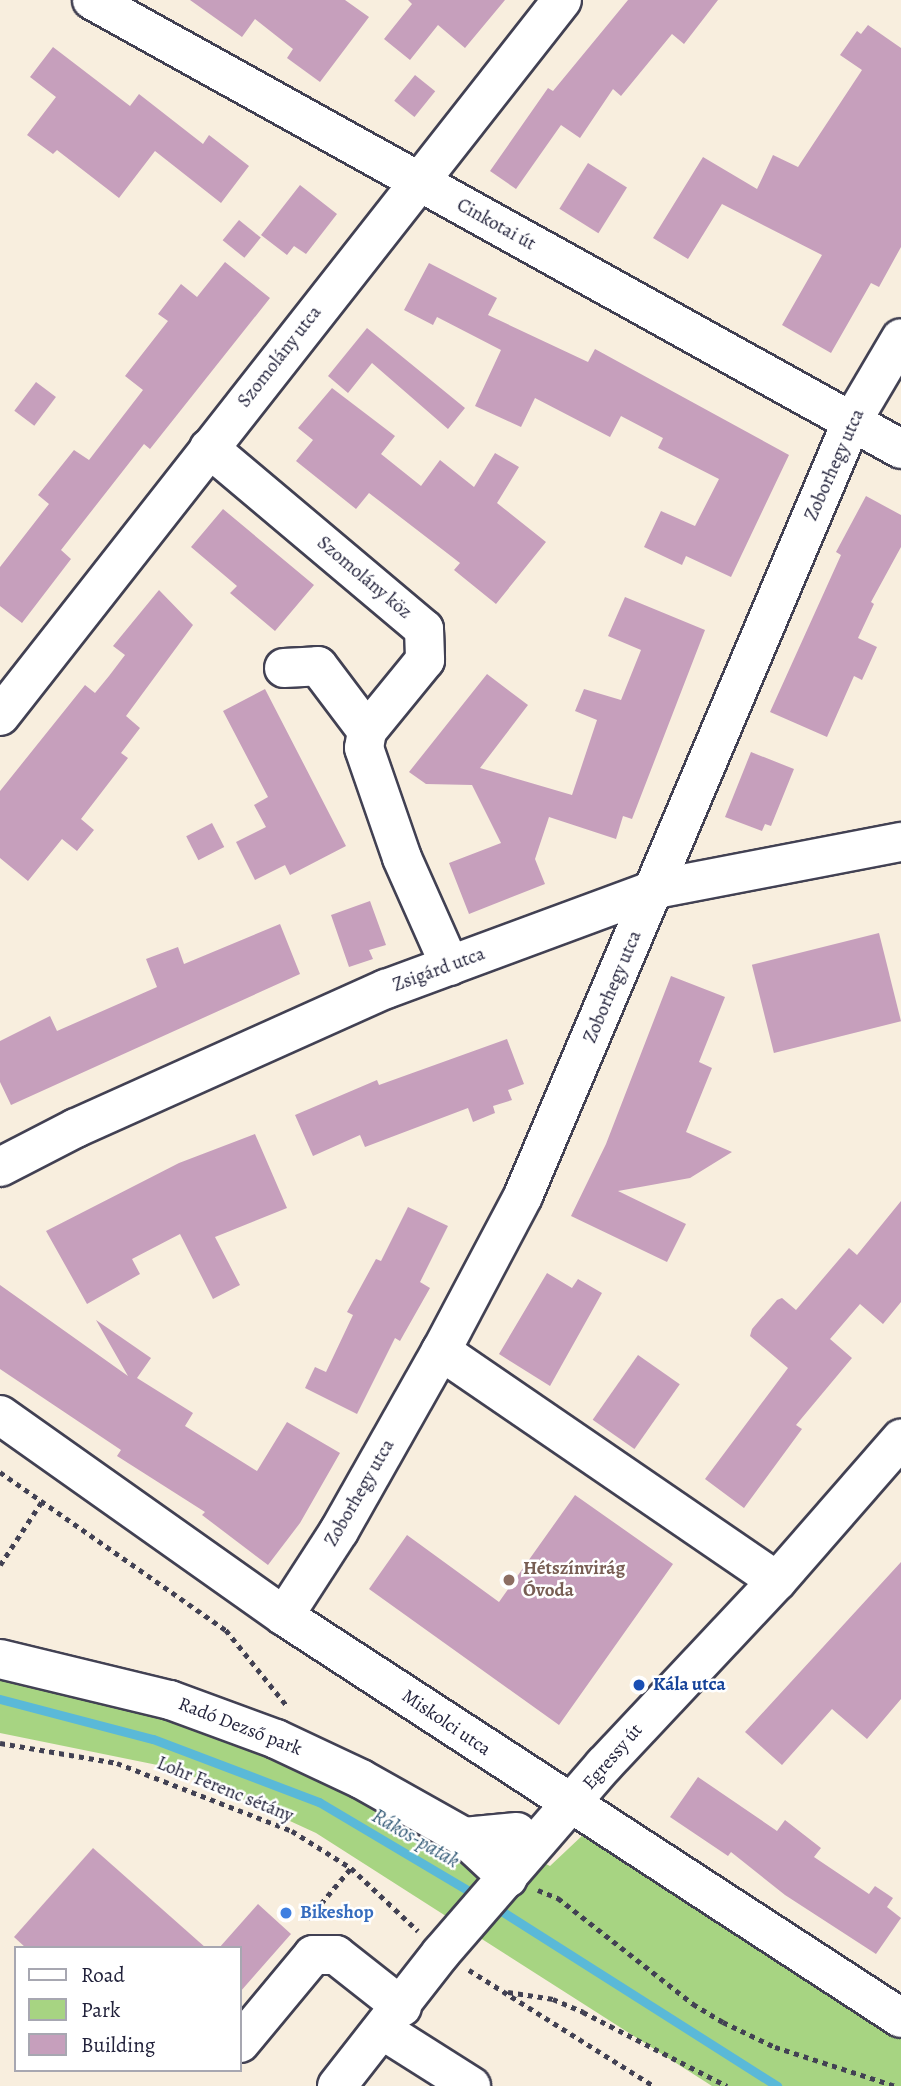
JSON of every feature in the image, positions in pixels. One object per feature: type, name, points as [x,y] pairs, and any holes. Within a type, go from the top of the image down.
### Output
[{"type":"street","name":"Cinkotai út","points":[[92,0],[901,449]]},
{"type":"street","name":"Szomolány utca","points":[[0,716],[562,0]]},
{"type":"street","name":"Zoborhegy utca","points":[[284,1616],[339,1531],[442,1351],[523,1196],[656,889],[852,421],[901,338]]},
{"type":"street","name":"Szomolány köz","points":[[209,448],[424,629],[425,660],[367,731]]},
{"type":"street","points":[[284,668],[318,666],[367,731],[364,748],[402,858],[450,966]]},
{"type":"street","name":"Zsigárd utca","points":[[0,1167],[76,1128],[373,995],[656,889],[901,842]]},
{"type":"street","points":[[442,1351],[777,1581]]},
{"type":"street","name":"Miskolci utca","points":[[4,1426],[570,1806],[901,2018]]},
{"type":"street","name":"Egressy út","points":[[337,2086],[393,2019],[450,1942],[570,1806],[777,1581],[901,1439]]},
{"type":"street","name":"Radó Dezső park","points":[[0,1659],[108,1683],[253,1730],[353,1775],[464,1837],[506,1881]]},
{"type":"street","points":[[464,1837],[517,1832]]},
{"type":"street","points":[[242,2041],[313,1955],[336,1955],[393,2019],[471,2086]]},
{"type":"path","points":[[0,1472],[226,1630],[293,1714]]},
{"type":"path","points":[[0,1565],[42,1502]]},
{"type":"path","name":"Lohr Ferenc sétány","points":[[0,1743],[117,1763],[292,1831],[351,1868],[450,1942],[505,1992],[654,2086]]},
{"type":"path","points":[[307,1919],[351,1868]]},
{"type":"path","points":[[506,1881],[558,1898],[693,2004],[723,2022],[775,2047],[896,2086]]},
{"type":"path","points":[[505,1992],[553,1999],[727,2086]]},
{"type":"green space","points":[[0,1678],[68,1688],[252,1749],[366,1803],[421,1842],[447,1852],[483,1833],[550,1866],[585,1833],[901,2036],[901,2086],[712,2086],[316,1833],[177,1769],[0,1733]]},
{"type":"building","points":[[190,0],[345,0],[369,17],[320,82],[287,58],[293,49],[255,19],[242,37]]},
{"type":"building","points":[[408,0],[505,0],[465,48],[438,25],[410,60],[384,39],[412,4]]},
{"type":"building","points":[[628,0],[718,0],[684,44],[672,34],[621,96],[613,89],[580,138],[561,125],[516,189],[490,171],[548,88],[553,91]]},
{"type":"building","points":[[868,25],[901,48],[901,247],[879,287],[871,283],[831,353],[782,325],[822,255],[722,204],[688,259],[653,238],[703,157],[757,189],[773,155],[798,167],[862,70],[840,55],[857,31],[861,34]]},
{"type":"building","points":[[53,47],[130,106],[139,94],[203,144],[209,135],[249,166],[221,203],[155,151],[119,198],[57,150],[53,154],[27,135],[56,97],[30,77]]},
{"type":"building","points":[[415,75],[435,91],[414,117],[394,101]]},
{"type":"building","points":[[588,163],[627,187],[598,233],[559,209]]},
{"type":"building","points":[[300,185],[337,214],[306,254],[294,246],[287,255],[261,235]]},
{"type":"building","points":[[239,220],[261,238],[244,258],[223,240]]},
{"type":"building","points":[[225,262],[270,298],[150,449],[144,444],[61,550],[71,559],[22,623],[0,606],[0,567],[49,504],[38,495],[74,450],[89,460],[143,390],[125,376],[168,321],[158,314],[181,284],[197,297]]},
{"type":"building","points":[[429,263],[497,298],[488,315],[588,362],[595,349],[789,455],[731,577],[686,556],[682,565],[644,547],[661,511],[695,526],[719,479],[658,448],[663,438],[621,416],[610,437],[535,398],[521,427],[475,406],[501,350],[437,317],[433,325],[404,310]]},
{"type":"building","points":[[367,328],[465,408],[448,429],[372,363],[348,393],[328,376]]},
{"type":"building","points":[[36,382],[56,397],[34,426],[14,411]]},
{"type":"building","points":[[332,388],[395,436],[381,454],[421,486],[440,460],[474,487],[495,453],[519,467],[497,503],[546,542],[496,604],[454,570],[460,563],[369,493],[356,509],[296,461],[313,440],[298,428]]},
{"type":"building","points":[[866,496],[901,515],[901,547],[871,602],[874,604],[858,638],[877,647],[862,680],[854,676],[827,737],[770,712],[841,555],[836,552]]},
{"type":"building","points":[[223,509],[314,585],[275,631],[230,593],[237,586],[191,547]]},
{"type":"building","points":[[159,590],[193,625],[126,716],[140,728],[121,753],[128,758],[81,819],[94,830],[77,851],[62,839],[28,881],[0,858],[0,791],[85,685],[95,693],[109,676],[125,655],[113,646]]},
{"type":"building","points":[[625,597],[705,630],[632,819],[623,816],[616,839],[549,817],[535,859],[545,884],[469,914],[449,863],[501,843],[472,785],[426,784],[409,772],[487,674],[528,705],[480,768],[572,795],[597,720],[575,711],[584,689],[621,700],[641,650],[608,636]]},
{"type":"building","points":[[265,689],[346,846],[290,875],[285,865],[255,880],[236,842],[266,827],[254,805],[268,797],[223,711]]},
{"type":"building","points":[[751,752],[794,769],[771,826],[765,824],[762,831],[725,817]]},
{"type":"building","points":[[212,823],[224,847],[198,860],[186,836]]},
{"type":"building","points":[[370,901],[386,945],[369,950],[373,959],[349,967],[331,915]]},
{"type":"building","points":[[280,924],[300,974],[11,1105],[0,1082],[0,1041],[50,1016],[57,1031],[157,987],[146,959],[178,947],[184,964]]},
{"type":"building","points":[[879,933],[901,1021],[774,1053],[752,965]]},
{"type":"building","points":[[671,976],[725,997],[699,1062],[712,1068],[686,1132],[732,1152],[690,1178],[618,1191],[686,1224],[667,1262],[571,1216],[606,1144]]},
{"type":"building","points":[[507,1039],[524,1084],[508,1090],[512,1100],[493,1106],[495,1113],[473,1122],[468,1108],[365,1147],[360,1135],[313,1156],[295,1115],[377,1080],[379,1085]]},
{"type":"building","points":[[255,1134],[287,1208],[215,1237],[240,1285],[213,1299],[180,1234],[132,1259],[140,1274],[87,1304],[46,1231],[179,1163]]},
{"type":"building","points":[[901,1201],[901,1302],[883,1324],[860,1304],[830,1339],[852,1358],[796,1425],[802,1429],[744,1508],[705,1479],[788,1368],[750,1336],[752,1329],[777,1300],[782,1298],[796,1310],[849,1248],[857,1255]]},
{"type":"building","points":[[408,1207],[448,1226],[420,1282],[430,1288],[400,1341],[395,1338],[357,1414],[305,1388],[315,1367],[326,1372],[353,1315],[347,1312],[376,1259],[381,1261]]},
{"type":"building","points":[[547,1273],[572,1288],[578,1279],[602,1293],[550,1386],[499,1354]]},
{"type":"building","points":[[0,1285],[128,1376],[96,1320],[151,1358],[137,1378],[193,1413],[185,1426],[257,1471],[287,1422],[340,1453],[300,1523],[268,1565],[202,1515],[205,1512],[117,1456],[121,1450],[0,1369]]},
{"type":"building","points":[[638,1355],[680,1384],[634,1449],[593,1420]]},
{"type":"building","points":[[575,1495],[673,1564],[559,1725],[369,1589],[407,1535],[499,1602]]},
{"type":"building","points":[[901,1562],[901,1699],[867,1739],[832,1709],[782,1765],[745,1732]]},
{"type":"building","points":[[698,1777],[777,1831],[785,1820],[821,1848],[814,1857],[869,1894],[875,1886],[893,1898],[887,1907],[901,1918],[876,1954],[785,1895],[731,1852],[728,1856],[670,1817]]},
{"type":"building","points":[[93,1848],[204,1946],[24,1946],[14,1937]]},
{"type":"building","points":[[258,1904],[291,1934],[242,1990],[242,1946],[221,1946]]},
{"type":"waterway","name":"Rákos-patak","points":[[0,1699],[153,1739],[319,1802],[477,1896]]},
{"type":"waterway","name":"Rákos-patak","points":[[492,1905],[777,2086]]},
{"type":"place","name":"Hétszínvirág Óvoda","points":[[509,1580]]},
{"type":"place","name":"Kála utca","points":[[639,1685]]},
{"type":"place","name":"Bikeshop","points":[[286,1913]]}]
